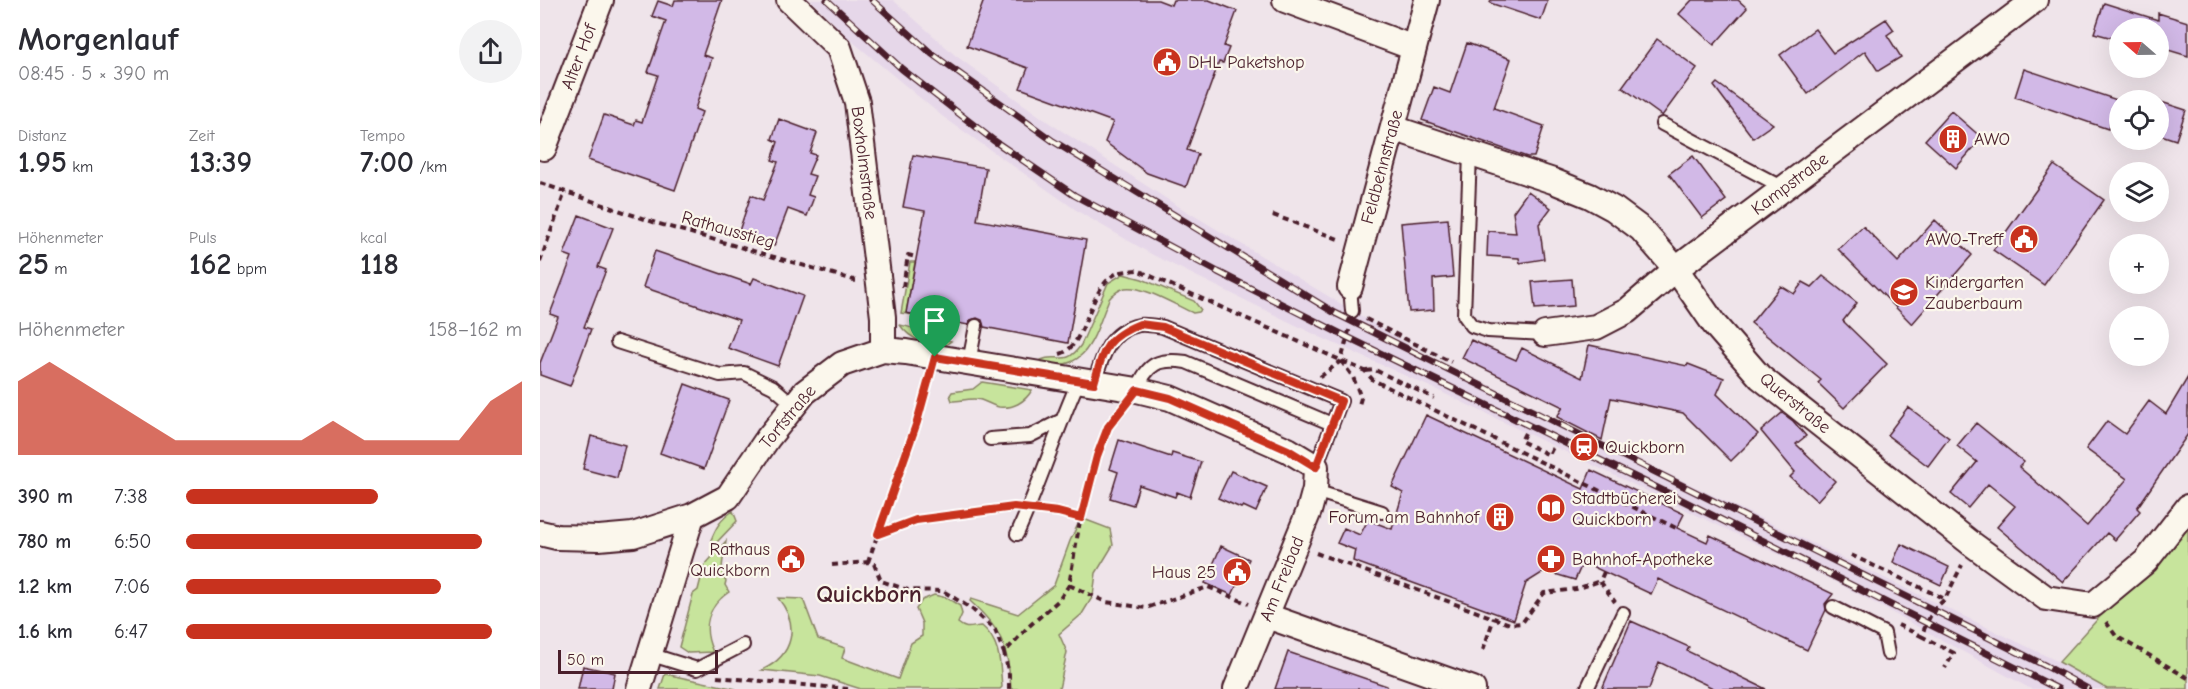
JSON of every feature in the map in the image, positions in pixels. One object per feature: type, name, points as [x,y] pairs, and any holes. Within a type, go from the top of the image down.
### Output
[{"type":"street","name":"Alter Hof","points":[[544,148],[601,0]]},
{"type":"street","name":"Boxholmstraße","points":[[789,0],[839,48],[857,102],[883,317],[883,350]]},
{"type":"street","points":[[1285,0],[1414,48]]},
{"type":"street","name":"Feldbehnstraße","points":[[1350,287],[1427,0]]},
{"type":"street","name":"Kampstraße","points":[[1545,334],[1596,327],[1627,311],[1676,269],[2026,2]]},
{"type":"street","name":"Querstraße","points":[[1393,128],[1552,182],[1590,196],[1614,209],[1641,230],[1676,269],[1714,324],[1760,377],[1972,544],[2046,598],[2093,604]]},
{"type":"street","name":"Torfstraße","points":[[540,533],[557,537],[599,538],[633,535],[692,516],[728,497],[794,405],[806,392],[842,364],[883,350],[1086,381],[1170,398],[1288,450],[1316,467]]},
{"type":"street","name":"Am Freibad","points":[[1236,689],[1260,611],[1295,546],[1315,491],[1316,467]]},
{"type":"street","points":[[2093,604],[2146,561],[2188,507]]},
{"type":"street","points":[[639,689],[692,516]]},
{"type":"street","points":[[1260,611],[1473,689]]},
{"type":"lane","points":[[1662,124],[1784,188]]},
{"type":"lane","points":[[1470,154],[1464,315],[1472,326],[1488,331],[1545,334]]},
{"type":"lane","points":[[1350,287],[1352,316]]},
{"type":"lane","points":[[1017,534],[1029,508],[1060,421],[1112,339],[1140,324],[1163,327],[1341,401],[1316,467]]},
{"type":"lane","points":[[969,362],[976,326]]},
{"type":"lane","points":[[616,342],[720,375],[744,373],[773,387],[794,405]]},
{"type":"lane","points":[[1137,390],[1146,371],[1157,362],[1172,360],[1186,362],[1332,424]]},
{"type":"lane","points":[[990,439],[1030,436],[1060,421]]},
{"type":"lane","points":[[1315,491],[1382,512]]},
{"type":"lane","points":[[1833,607],[1884,633],[1888,654]]},
{"type":"lane","points":[[1587,689],[1623,613]]},
{"type":"lane","points":[[650,654],[697,669],[743,645]]},
{"type":"path","name":"Rathausstieg","points":[[540,183],[656,223],[854,280],[855,291]]},
{"type":"path","points":[[540,262],[565,192]]},
{"type":"path","points":[[1273,215],[1361,246]]},
{"type":"path","points":[[901,298],[909,255],[916,256]]},
{"type":"path","points":[[1318,378],[1341,361],[1352,316],[1451,362]]},
{"type":"path","points":[[868,562],[917,422],[935,357]]},
{"type":"path","points":[[1341,361],[1365,371],[1373,380],[1676,528]]},
{"type":"path","points":[[1365,371],[1375,370],[1434,399]]},
{"type":"path","points":[[1004,653],[1027,628],[1059,600],[1069,585],[1081,518],[1097,456],[1108,427],[1137,390]]},
{"type":"path","points":[[1525,433],[1521,441],[1534,448],[1549,455],[1553,447]]},
{"type":"path","points":[[1530,456],[1534,448]]},
{"type":"path","points":[[878,534],[916,520],[976,511],[1029,508],[1081,518]]},
{"type":"path","points":[[1295,546],[1510,624],[1522,623],[1544,593],[1576,589],[1600,580],[1604,572]]},
{"type":"path","points":[[1851,555],[1945,599]]},
{"type":"path","points":[[832,565],[868,562],[874,564],[881,581],[908,590],[943,591],[972,609],[995,630],[1009,674],[1009,689]]},
{"type":"path","points":[[1921,636],[1934,610],[1945,599],[1963,563]]},
{"type":"path","points":[[1600,580],[1623,613]]},
{"type":"path","points":[[1069,585],[1106,602],[1146,608],[1208,587],[1238,598],[1260,611]]},
{"type":"path","points":[[2093,604],[2116,636],[2188,678]]},
{"type":"path","points":[[1483,650],[1494,618]]},
{"type":"path","points":[[1892,621],[1954,653],[1945,668]]},
{"type":"path","points":[[716,677],[848,689]]},
{"type":"shaded area","points":[[811,0],[893,0],[956,56],[1048,122],[1173,203],[1448,368],[2059,662],[2106,689],[2031,689],[1838,583],[1437,390],[1320,337],[1153,255],[1079,212],[942,116],[853,42]]},
{"type":"green space","points":[[910,262],[915,262],[907,308],[958,317],[956,330],[936,327],[921,316],[901,313]]},
{"type":"green space","points":[[1123,274],[1142,279],[1194,301],[1201,310],[1193,313],[1150,293],[1132,288],[1122,289],[1109,299],[1094,337],[1080,357],[1070,363],[1058,365],[1042,363],[1041,360],[1047,358],[1066,358],[1075,352],[1081,345],[1108,283]]},
{"type":"green space","points":[[900,325],[951,341],[944,346],[925,342],[909,335]]},
{"type":"green space","points":[[982,382],[1032,390],[1022,401],[1009,407],[997,406],[978,399],[952,401],[950,395],[952,392],[973,389]]},
{"type":"green space","points":[[733,511],[737,521],[716,543],[713,543],[711,540],[717,527]]},
{"type":"green space","points":[[1081,518],[1110,529],[1113,545],[1096,573],[1093,596],[1082,614],[1059,634],[1067,652],[1059,689],[1011,689],[1008,661],[1001,640],[989,621],[970,601],[971,599],[1018,614],[1054,585]]},
{"type":"green space","points":[[2188,526],[2188,689],[2107,689],[2059,662],[2105,611],[2151,574]]},
{"type":"green space","points":[[726,541],[722,572],[729,592],[711,611],[707,626],[713,652],[688,653],[679,647],[693,594],[698,590],[704,566]]},
{"type":"green space","points":[[934,595],[947,598],[960,606],[962,614],[958,623],[967,627],[982,626],[993,639],[1001,670],[1002,687],[1000,689],[861,689],[820,676],[762,670],[781,656],[790,638],[789,619],[778,598],[803,599],[818,639],[845,648],[842,658],[898,679],[911,643],[922,636],[922,623],[916,609],[922,600]]},
{"type":"green space","points":[[665,674],[736,689],[660,689]]},
{"type":"building","points":[[675,0],[722,0],[703,55],[712,58],[695,109],[702,112],[675,190],[588,160],[604,115],[634,125],[636,120],[642,122],[658,75],[648,72],[666,21],[652,16],[658,1],[673,6]]},
{"type":"building","points":[[984,0],[1158,0],[1171,5],[1173,0],[1209,0],[1237,11],[1224,46],[1229,48],[1223,63],[1219,62],[1187,150],[1198,154],[1186,187],[1147,173],[1105,142],[1113,122],[1020,88],[1028,68],[967,46]]},
{"type":"building","points":[[1491,0],[1548,0],[1541,20],[1490,3]]},
{"type":"building","points":[[1692,0],[1738,0],[1747,8],[1714,45],[1679,14]]},
{"type":"building","points":[[2104,3],[2152,18],[2109,18],[2109,37],[2094,33]]},
{"type":"building","points":[[2158,13],[2188,22],[2188,56],[2169,50],[2169,18],[2158,18]]},
{"type":"building","points":[[1886,19],[1894,30],[1887,35],[1901,57],[1878,71],[1865,51],[1808,94],[1780,55],[1815,29],[1833,53]]},
{"type":"building","points":[[1657,39],[1697,68],[1662,116],[1622,87]]},
{"type":"building","points":[[1467,43],[1511,59],[1494,108],[1544,126],[1534,157],[1527,157],[1422,120],[1434,87],[1450,93]]},
{"type":"building","points":[[2024,69],[2109,97],[2109,126],[2108,129],[2015,97]]},
{"type":"building","points":[[1717,83],[1773,124],[1753,138],[1714,86]]},
{"type":"building","points":[[2169,105],[2186,110],[2176,140],[2169,138]]},
{"type":"building","name":"AWO","points":[[1951,111],[1982,138],[1956,168],[1925,140]]},
{"type":"building","points":[[779,119],[817,133],[810,153],[816,155],[808,174],[815,176],[808,195],[814,197],[807,216],[788,209],[774,246],[738,234],[751,195],[763,200],[778,162],[772,160],[778,142],[772,139]]},
{"type":"building","points":[[913,155],[986,168],[977,220],[1086,240],[1068,343],[984,327],[982,320],[977,318],[970,320],[968,325],[906,313],[925,211],[903,207]]},
{"type":"building","points":[[1693,156],[1726,200],[1702,218],[1669,174]]},
{"type":"building","points":[[2054,165],[2104,200],[2044,285],[1993,250]]},
{"type":"building","points":[[1528,191],[1551,208],[1539,224],[1544,259],[1520,263],[1519,258],[1487,256],[1488,231],[1516,233],[1513,212]]},
{"type":"building","points":[[579,215],[613,228],[598,267],[606,270],[584,327],[591,329],[570,386],[540,375],[540,363],[558,317],[550,314],[572,257],[564,254]]},
{"type":"building","points":[[1448,219],[1453,277],[1433,279],[1434,310],[1409,312],[1401,223]]},
{"type":"building","points":[[1935,220],[1972,255],[1912,324],[1838,249],[1863,226],[1898,262]]},
{"type":"building","points":[[655,251],[751,284],[754,278],[803,296],[778,366],[728,348],[739,320],[643,287]]},
{"type":"building","points":[[1823,276],[1857,303],[1843,321],[1887,364],[1844,408],[1818,383],[1821,380],[1751,323],[1781,286],[1794,294],[1803,282],[1812,287]]},
{"type":"building","points":[[1572,279],[1574,306],[1535,309],[1532,282]]},
{"type":"building","points":[[1471,340],[1516,360],[1522,348],[1582,378],[1589,345],[1687,366],[1688,364],[1724,378],[1717,394],[1758,434],[1731,461],[1683,413],[1611,398],[1602,440],[1557,417],[1563,407],[1462,358]]},
{"type":"building","points":[[2188,377],[2188,434],[2137,508],[2140,511],[2115,540],[2107,533],[2063,582],[1997,527],[2015,506],[1988,484],[1968,508],[1951,494],[1977,462],[1957,446],[1976,423],[2024,462],[2019,467],[2087,526],[2127,479],[2086,449],[2107,421],[2125,434],[2149,401],[2166,414]]},
{"type":"building","points":[[685,384],[729,400],[704,469],[660,453]]},
{"type":"building","points":[[1908,407],[1949,438],[1928,466],[1887,435]]},
{"type":"building","points":[[1782,413],[1793,421],[1806,436],[1796,444],[1835,481],[1817,501],[1790,477],[1795,472],[1761,431]]},
{"type":"building","name":"Forum am Bahnhof","points":[[1426,415],[1583,489],[1591,470],[1684,514],[1677,528],[1707,542],[1710,535],[1833,594],[1825,604],[1826,610],[1807,650],[1658,579],[1651,594],[1583,562],[1575,580],[1545,571],[1526,583],[1514,620],[1353,561],[1355,550],[1337,543],[1344,528],[1360,535],[1368,520],[1392,529],[1403,493],[1392,487]]},
{"type":"building","points":[[591,436],[625,445],[617,478],[583,469]]},
{"type":"building","points":[[1119,440],[1171,457],[1172,453],[1201,462],[1190,497],[1177,492],[1175,497],[1139,485],[1133,505],[1110,498],[1118,472],[1110,469]]},
{"type":"building","points":[[1231,471],[1267,487],[1256,512],[1218,498]]},
{"type":"building","points":[[1901,544],[1949,567],[1941,585],[1893,562]]},
{"type":"building","points":[[1221,546],[1249,559],[1232,595],[1205,583]]},
{"type":"building","points":[[1631,621],[1689,647],[1687,651],[1766,689],[1715,689],[1659,662],[1649,689],[1602,689]]},
{"type":"building","points":[[1288,652],[1387,686],[1387,689],[1275,689]]},
{"type":"building","points":[[583,666],[615,673],[612,689],[578,689]]},
{"type":"railway","points":[[827,0],[902,69],[993,140],[1074,195],[1218,272],[1347,337],[1680,499],[2058,689]]},
{"type":"railway","points":[[872,0],[932,54],[1053,141],[1335,313],[2046,666],[2088,689]]},
{"type":"place","name":"DHL Paketshop","points":[[1167,62]]},
{"type":"place","name":"AWO","points":[[1953,139]]},
{"type":"place","name":"AWO-Treff","points":[[2024,239]]},
{"type":"place","name":"Kindergarten Zauberbaum","points":[[1904,292]]},
{"type":"place","name":"Quickborn","points":[[1584,447]]},
{"type":"place","name":"Stadtbücherei Quickborn","points":[[1551,508]]},
{"type":"place","name":"Forum am Bahnhof","points":[[1500,517]]},
{"type":"place","name":"Rathaus Quickborn","points":[[791,559]]},
{"type":"place","name":"Bahnhof-Apotheke","points":[[1551,559]]},
{"type":"place","name":"Haus 25","points":[[1237,572]]},
{"type":"district","name":"Quickborn","points":[[869,594]]},
{"type":"route","points":[[1140,324],[1163,327],[1341,401],[1316,467],[1288,450],[1170,398],[1137,390],[1108,427],[1097,456],[1081,518],[1058,512],[1014,507],[916,520],[878,534],[917,422],[935,357],[1094,383],[1103,353],[1112,339],[1140,324]]}]
